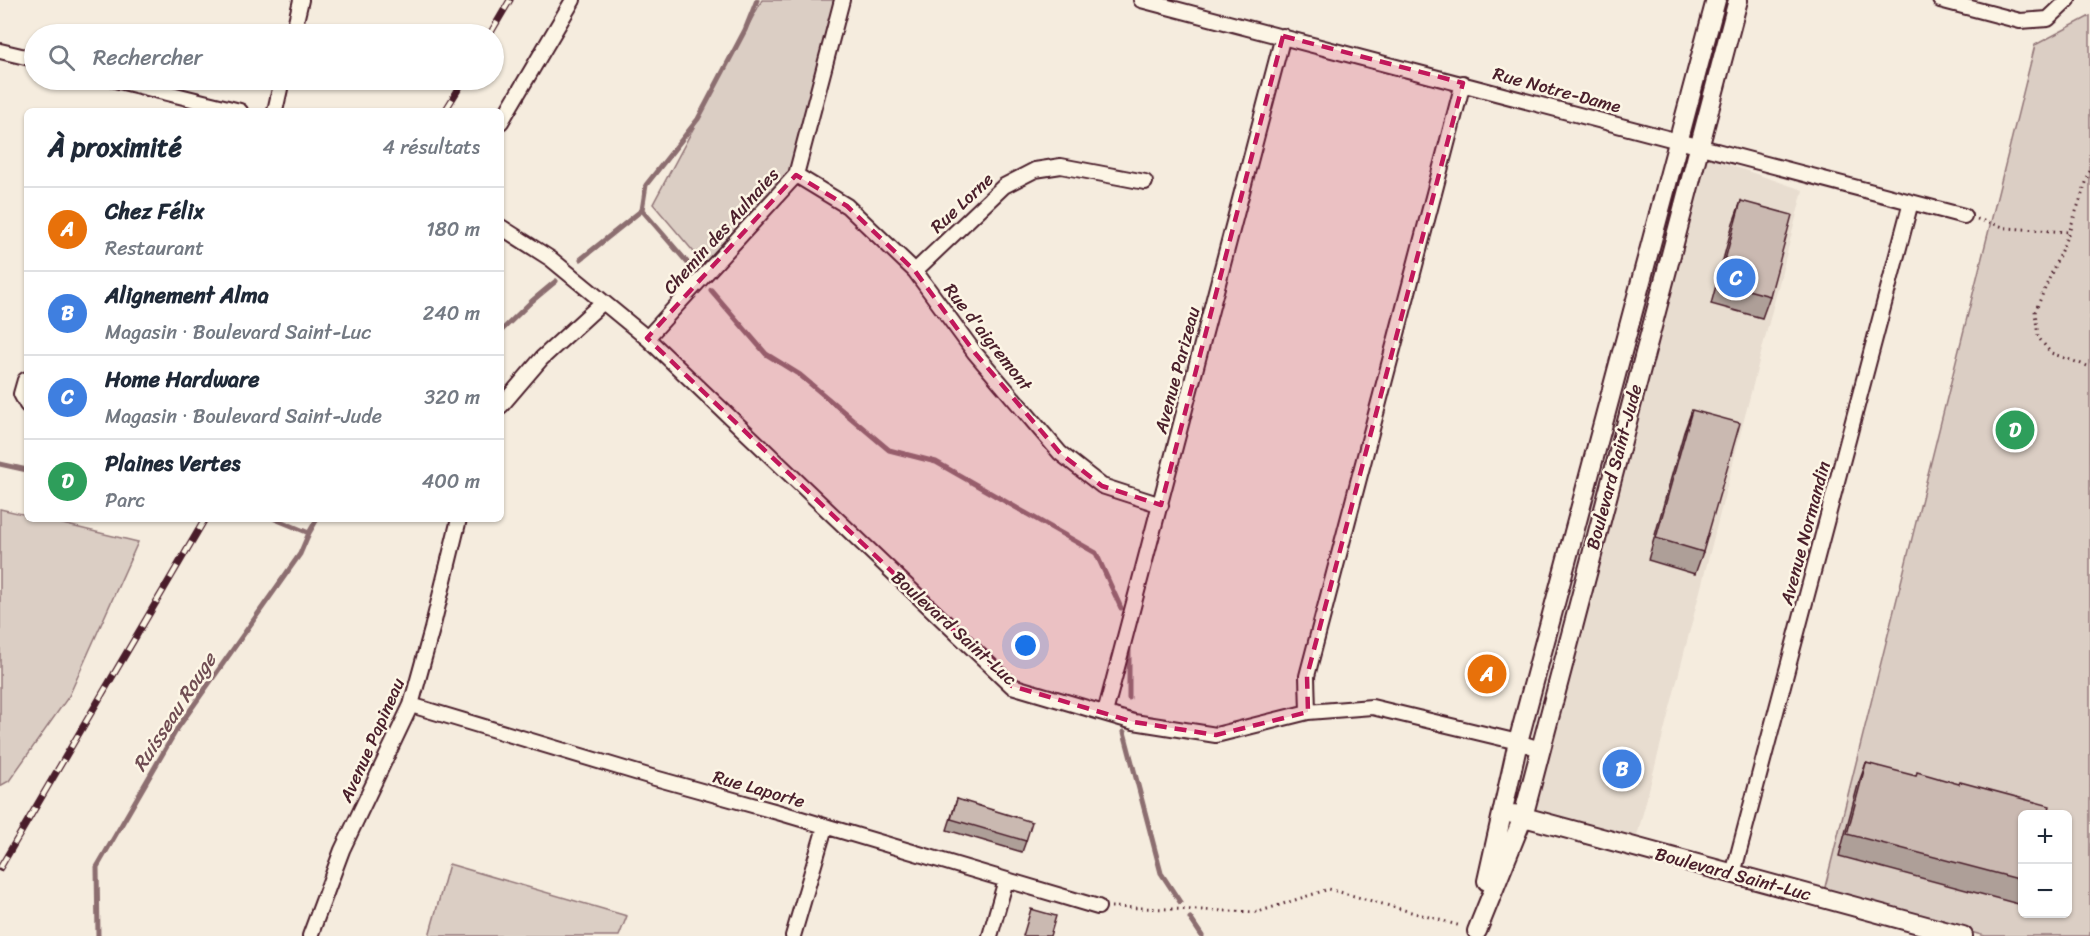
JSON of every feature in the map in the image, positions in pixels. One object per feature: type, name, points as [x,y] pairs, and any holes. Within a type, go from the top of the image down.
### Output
[{"type":"street","points":[[295,24],[301,0]]},
{"type":"street","points":[[504,117],[573,0]]},
{"type":"street","name":"Chemin des Aulnaies","points":[[647,338],[796,175],[842,0]]},
{"type":"street","name":"Rue Notre-Dame","points":[[1142,0],[1964,216]]},
{"type":"street","name":"Boulevard Saint-Jude","points":[[1477,933],[1518,742],[1716,0]]},
{"type":"street","name":"Boulevard Saint-Jude","points":[[1477,933],[1523,817],[1738,0]]},
{"type":"street","points":[[1940,0],[2020,21],[2048,19],[2068,0]]},
{"type":"street","name":"Avenue Parizeau","points":[[1105,713],[1283,36]]},
{"type":"street","points":[[0,51],[24,57]]},
{"type":"street","points":[[1308,712],[1308,676],[1463,83]]},
{"type":"street","points":[[155,90],[228,108]]},
{"type":"street","points":[[276,108],[280,90]]},
{"type":"street","name":"Rue Lorne","points":[[915,271],[1004,186],[1035,170],[1061,166],[1145,182]]},
{"type":"street","name":"Rue d'aigremont","points":[[796,175],[847,206],[915,271],[975,353],[1060,453],[1102,486],[1161,505]]},
{"type":"street","name":"Avenue Normandin","points":[[1733,874],[1911,202]]},
{"type":"street","name":"Boulevard Saint-Luc","points":[[504,229],[551,259],[647,338],[1012,686],[1134,722],[1216,735],[1308,712],[1372,707],[1540,749]]},
{"type":"street","points":[[504,402],[542,358],[603,302]]},
{"type":"street","points":[[24,384],[21,394],[24,400]]},
{"type":"street","name":"Avenue Papineau","points":[[310,936],[342,850],[411,705],[458,522]]},
{"type":"street","name":"Rue Laporte","points":[[411,705],[1098,907]]},
{"type":"street","name":"Boulevard Saint-Luc","points":[[1503,812],[1963,936]]},
{"type":"street","points":[[793,936],[825,827]]},
{"type":"street","points":[[990,936],[1006,880]]},
{"type":"path","points":[[2090,171],[2069,232],[2035,312],[2038,337],[2052,353],[2090,367]]},
{"type":"path","points":[[1964,216],[2007,228],[2069,232]]},
{"type":"path","points":[[1098,907],[1258,912],[1329,889],[1477,933]]},
{"type":"highlighted area","points":[[1283,36],[1463,83],[1307,676],[1308,712],[1216,735],[1134,722],[1012,686],[647,338],[796,175],[847,206],[915,271],[975,353],[1060,453],[1102,486],[1161,505]]},
{"type":"shaded area","points":[[762,0],[834,0],[796,175],[710,271],[653,204]]},
{"type":"shaded area","points":[[2090,16],[2090,936],[1985,936],[1824,891],[2035,45]]},
{"type":"shaded area","points":[[1700,155],[1803,190],[1635,844],[1527,815]]},
{"type":"shaded area","points":[[0,509],[24,514],[24,522],[55,522],[138,542],[69,696],[9,781],[0,786]]},
{"type":"shaded area","points":[[449,864],[627,916],[619,936],[429,936]]},
{"type":"building","points":[[1741,201],[1792,215],[1770,296],[1719,282]]},
{"type":"building","points":[[1692,410],[1740,423],[1703,552],[1656,538]]},
{"type":"building","points":[[1866,763],[1916,776],[1917,772],[1959,784],[1960,782],[2050,806],[2049,810],[2018,810],[2018,879],[1847,834]]},
{"type":"building","points":[[957,799],[1032,822],[1026,841],[951,819]]},
{"type":"building","points":[[1031,909],[1056,916],[1050,936],[1023,936]]},
{"type":"waterway","name":"Ruisseau Rouge","points":[[581,259],[642,210],[646,185],[698,119],[745,30],[757,0]]},
{"type":"waterway","points":[[642,210],[693,269]]},
{"type":"waterway","name":"Ruisseau Rouge","points":[[504,328],[556,281]]},
{"type":"waterway","points":[[711,290],[766,354],[800,375],[889,450],[936,462],[1096,553],[1121,608]]},
{"type":"waterway","points":[[0,464],[24,469]]},
{"type":"waterway","points":[[282,522],[309,533]]},
{"type":"waterway","name":"Ruisseau Rouge","points":[[98,936],[97,867],[177,729],[300,554],[315,522]]},
{"type":"waterway","points":[[1129,643],[1129,698]]},
{"type":"waterway","points":[[1124,732],[1161,873],[1180,902]]},
{"type":"waterway","points":[[1190,918],[1202,936]]},
{"type":"railway","points":[[496,24],[510,0]]},
{"type":"railway","points":[[447,108],[458,90]]},
{"type":"railway","points":[[0,868],[203,522]]},
{"type":"place","name":"Home Hardware","points":[[1736,278]]},
{"type":"place","name":"Plaines Vertes","points":[[2015,430]]},
{"type":"place","name":"Chez Félix","points":[[1487,674]]},
{"type":"place","name":"Alignement Alma","points":[[1622,769]]}]
